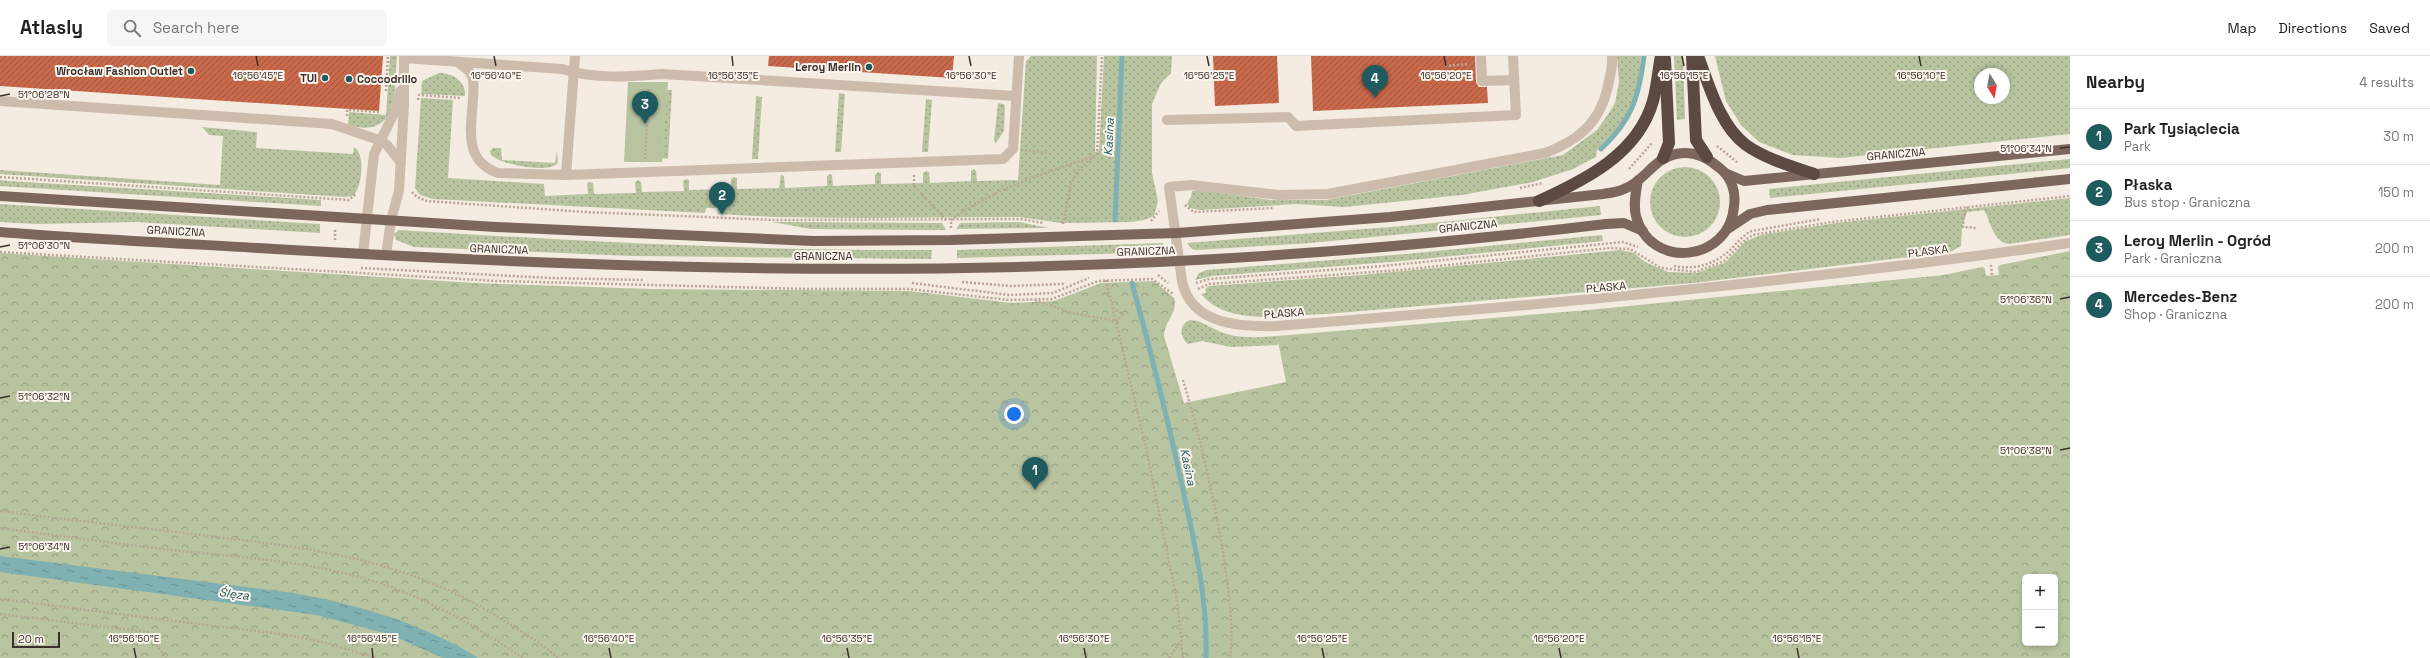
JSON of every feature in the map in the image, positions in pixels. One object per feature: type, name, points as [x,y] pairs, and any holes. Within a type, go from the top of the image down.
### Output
[{"type":"highway","points":[[1539,201],[1597,170],[1614,159],[1630,143],[1642,126],[1653,102],[1661,56]]},
{"type":"highway","points":[[1663,158],[1669,144],[1665,56]]},
{"type":"highway","points":[[1692,56],[1696,140],[1707,157]]},
{"type":"highway","points":[[1698,56],[1728,125],[1745,144],[1768,158],[1814,174]]},
{"type":"main road","name":"GRANICZNA","points":[[1725,173],[1744,181],[2070,149]]},
{"type":"main road","points":[[1729,228],[1734,217],[1735,198],[1732,185],[1725,173],[1707,157],[1688,153],[1676,154],[1663,158],[1638,180],[1635,197],[1636,216],[1643,231],[1655,244],[1674,253],[1694,253],[1714,245],[1729,228],[1750,214],[1767,210],[2070,178]]},
{"type":"main road","name":"GRANICZNA","points":[[0,196],[336,217],[813,241],[951,240],[1177,232],[1390,217],[1603,194],[1624,189],[1638,180]]},
{"type":"main road","name":"GRANICZNA","points":[[0,232],[494,262],[722,268],[936,269],[1179,261],[1393,245],[1624,223],[1643,231]]},
{"type":"street","points":[[566,175],[575,56]]},
{"type":"street","points":[[457,60],[469,71],[473,78],[474,99],[471,143],[475,157],[484,167],[498,173],[566,175],[1003,159],[1013,149],[1019,56]]},
{"type":"street","points":[[1167,120],[1288,117],[1296,126],[1516,114],[1513,56]]},
{"type":"street","points":[[1191,185],[1279,196],[1328,194],[1545,153],[1568,144],[1582,133],[1595,118],[1606,98],[1612,56]]},
{"type":"street","points":[[386,255],[391,220],[399,191],[404,104],[404,57],[562,69],[574,73],[629,76],[662,74],[1016,96]]},
{"type":"street","points":[[1481,60],[1482,81],[1514,80]]},
{"type":"street","points":[[363,254],[372,160],[379,140],[396,108],[403,82]]},
{"type":"street","points":[[0,101],[332,124],[379,140],[387,145],[401,164]]},
{"type":"street","name":"PŁASKA","points":[[1191,185],[1169,187],[1177,232],[1179,261],[1184,288],[1197,306],[1221,322],[1247,327],[1658,294],[1819,277],[2070,243]]},
{"type":"path","points":[[1097,155],[1102,56]]},
{"type":"path","points":[[1445,66],[1481,60]]},
{"type":"path","points":[[645,158],[649,75]]},
{"type":"path","points":[[419,95],[474,99]]},
{"type":"path","points":[[1714,143],[1743,167]]},
{"type":"path","points":[[1013,149],[1046,153]]},
{"type":"path","points":[[951,220],[979,202],[1017,183],[1097,155]]},
{"type":"path","points":[[1063,226],[1073,178],[1080,166],[1097,155]]},
{"type":"path","points":[[913,163],[914,186],[946,220]]},
{"type":"path","points":[[0,177],[338,200],[349,200],[360,190],[369,190]]},
{"type":"path","points":[[1515,190],[1545,182]]},
{"type":"path","points":[[1191,185],[1189,194],[1184,203],[1194,212],[1281,208]]},
{"type":"path","points":[[399,191],[413,192],[417,197],[427,201],[585,212],[775,220],[1021,219],[1049,224]]},
{"type":"path","points":[[1198,290],[1209,284],[1392,270],[1609,247],[1630,249],[1661,268],[1696,272],[1724,261],[1745,240],[1753,235],[1832,222],[2070,196]]},
{"type":"path","points":[[334,252],[338,200]]},
{"type":"path","points":[[1149,223],[1157,216],[1160,206]]},
{"type":"path","points":[[1968,206],[1964,212],[1963,227],[1977,228]]},
{"type":"path","points":[[1056,225],[1069,226]]},
{"type":"path","points":[[0,252],[497,281],[808,289],[909,289],[1009,300],[1052,299],[1098,280],[1152,279],[1170,292]]},
{"type":"path","points":[[1102,264],[1117,321],[1146,448],[1177,602],[1183,658]]},
{"type":"path","points":[[1151,274],[1160,276],[1173,285]]},
{"type":"path","points":[[960,282],[1011,286],[1063,284],[1064,286]]},
{"type":"path","points":[[1033,300],[1072,313],[1117,321]]},
{"type":"path","points":[[1114,309],[1123,314],[1117,321]]},
{"type":"path","points":[[1183,380],[1196,426],[1222,548],[1229,591],[1232,646],[1230,658]]},
{"type":"path","points":[[0,511],[274,543],[373,563],[404,571],[464,596],[523,632],[558,658]]},
{"type":"path","points":[[0,528],[223,554],[315,568],[363,579],[414,596],[447,611],[488,634],[523,658]]},
{"type":"path","points":[[0,599],[287,635],[323,642],[376,658]]},
{"type":"path","points":[[0,614],[148,632],[166,658]]},
{"type":"path","points":[[1168,658],[1182,640]]},
{"type":"green space","points":[[390,56],[397,56],[394,97],[391,109],[386,119],[377,125],[365,128],[348,125],[349,112],[386,115]]},
{"type":"green space","points":[[1031,56],[1097,56],[1095,152],[1099,151],[1104,56],[1172,56],[1171,73],[1161,83],[1152,104],[1152,173],[1158,201],[1154,216],[1144,220],[1130,222],[1061,223],[1020,217],[773,217],[718,214],[717,208],[706,208],[705,213],[433,199],[420,195],[415,188],[421,98],[453,100],[448,178],[544,184],[545,196],[588,194],[587,184],[589,182],[593,183],[594,194],[636,193],[635,182],[638,180],[641,182],[642,192],[684,191],[683,181],[686,179],[689,180],[689,190],[731,189],[731,179],[734,177],[737,178],[737,189],[779,188],[781,175],[784,176],[785,188],[827,186],[827,176],[830,174],[832,175],[833,186],[875,184],[875,175],[878,172],[881,173],[881,184],[923,183],[923,173],[926,171],[929,172],[930,183],[971,181],[971,171],[974,169],[976,171],[977,181],[1018,180],[1026,61]]},
{"type":"green space","points":[[1617,56],[1641,56],[1639,81],[1633,106],[1613,136],[1597,150],[1596,157],[1573,169],[1533,182],[1462,195],[1344,207],[1297,204],[1200,210],[1190,208],[1187,203],[1191,197],[1192,191],[1199,190],[1271,200],[1326,200],[1563,155],[1597,130],[1615,103],[1619,82]]},
{"type":"green space","points":[[1674,56],[1683,56],[1685,119],[1677,120]]},
{"type":"green space","points":[[1715,56],[2070,56],[2070,134],[1841,158],[1793,155],[1759,142],[1741,125],[1726,101]]},
{"type":"green space","points":[[439,73],[444,73],[458,79],[463,86],[465,96],[421,94],[422,81]]},
{"type":"green space","points":[[628,82],[668,82],[662,162],[624,162]]},
{"type":"green space","points":[[667,90],[672,90],[668,159],[662,158]]},
{"type":"green space","points":[[839,93],[845,94],[841,152],[835,152]]},
{"type":"green space","points":[[756,96],[762,97],[758,159],[752,159]]},
{"type":"green space","points":[[926,99],[932,100],[928,152],[922,152]]},
{"type":"green space","points":[[998,103],[1004,104],[1005,106],[1004,131],[996,143],[994,141]]},
{"type":"green space","points":[[202,127],[257,132],[256,148],[353,154],[354,147],[358,151],[361,163],[359,186],[353,196],[345,197],[0,174],[0,170],[220,185],[223,136],[209,135]]},
{"type":"green space","points":[[493,148],[501,148],[502,160],[555,163],[557,151],[558,163],[545,168],[514,165],[497,159],[491,155],[490,151]]},
{"type":"green space","points":[[2070,159],[2070,168],[1770,198],[1769,189]]},
{"type":"green space","points":[[1678,167],[1692,167],[1705,172],[1715,182],[1720,195],[1720,209],[1715,222],[1705,232],[1692,237],[1678,237],[1665,232],[1655,222],[1650,209],[1650,195],[1655,182],[1665,172]]},
{"type":"green space","points":[[0,180],[321,200],[321,206],[0,186]]},
{"type":"green space","points":[[2070,198],[2070,235],[2008,244],[1999,239],[1993,231],[1984,210],[1967,212],[1962,227],[1961,246],[1950,252],[1693,283],[1276,317],[1242,315],[1226,311],[1213,304],[1201,294],[1206,293],[1205,289],[1209,286],[1361,275],[1621,250],[1634,253],[1645,262],[1668,272],[1697,273],[1726,262],[1746,241],[1761,235],[1836,223]]},
{"type":"green space","points":[[0,204],[320,224],[320,233],[137,222],[37,224],[0,222]]},
{"type":"green space","points":[[1600,206],[1601,215],[1310,243],[1197,250],[1192,249],[1187,243],[1403,226]]},
{"type":"green space","points":[[772,222],[942,223],[946,230],[811,229]]},
{"type":"green space","points":[[1019,222],[1049,228],[956,229],[960,223]]},
{"type":"green space","points":[[399,230],[732,247],[932,250],[931,259],[633,256],[414,247],[396,240],[394,234]]},
{"type":"green space","points":[[1602,235],[1603,241],[1402,261],[1212,276],[1195,280],[1199,273],[1207,270],[1406,254]]},
{"type":"green space","points":[[1163,243],[1168,252],[957,258],[957,250]]},
{"type":"green space","points":[[2070,251],[2070,658],[0,658],[0,253],[475,283],[651,289],[909,291],[1012,303],[1054,301],[1101,283],[1154,281],[1174,298],[1175,308],[1166,326],[1164,336],[1184,403],[1286,382],[1277,336],[1588,310],[1944,275],[1982,267],[1985,269],[1986,276],[1999,275],[1998,267],[2000,265]]},
{"type":"green space","points":[[1195,320],[1222,333],[1233,336],[1277,336],[1278,345],[1231,347],[1202,341],[1188,344],[1183,338],[1182,328],[1186,322]]},
{"type":"water","name":"Ślęza","points":[[0,556],[293,593],[341,603],[388,616],[412,625],[457,646],[478,658],[443,658],[391,635],[317,615],[0,572]]},
{"type":"building","name":"Wrocław Fashion Outlet","points":[[0,56],[383,56],[379,111],[0,86]]},
{"type":"building","name":"Leroy Merlin","points":[[769,56],[954,56],[952,78],[768,66]]},
{"type":"building","points":[[1213,56],[1277,56],[1279,103],[1215,106]]},
{"type":"building","points":[[1311,56],[1475,56],[1476,82],[1479,87],[1487,87],[1488,103],[1313,111]]},
{"type":"waterway","name":"Kasina","points":[[1115,220],[1122,56]]},
{"type":"waterway","points":[[1601,149],[1612,138],[1627,118],[1640,84],[1644,56]]},
{"type":"waterway","name":"Kasina","points":[[1132,283],[1153,360],[1196,552],[1205,615],[1206,658]]},
{"type":"place","name":"Leroy Merlin","points":[[869,67]]},
{"type":"place","name":"Wrocław Fashion Outlet","points":[[191,71]]},
{"type":"place","name":"TUI","points":[[325,78]]},
{"type":"place","name":"Coccodrillo","points":[[349,79]]},
{"type":"place","name":"Mercedes-Benz","points":[[1375,98]]},
{"type":"place","name":"Leroy Merlin - Ogród","points":[[645,124]]},
{"type":"place","name":"Płaska","points":[[722,215]]},
{"type":"place","name":"Park Tysiąclecia","points":[[1035,490]]}]
